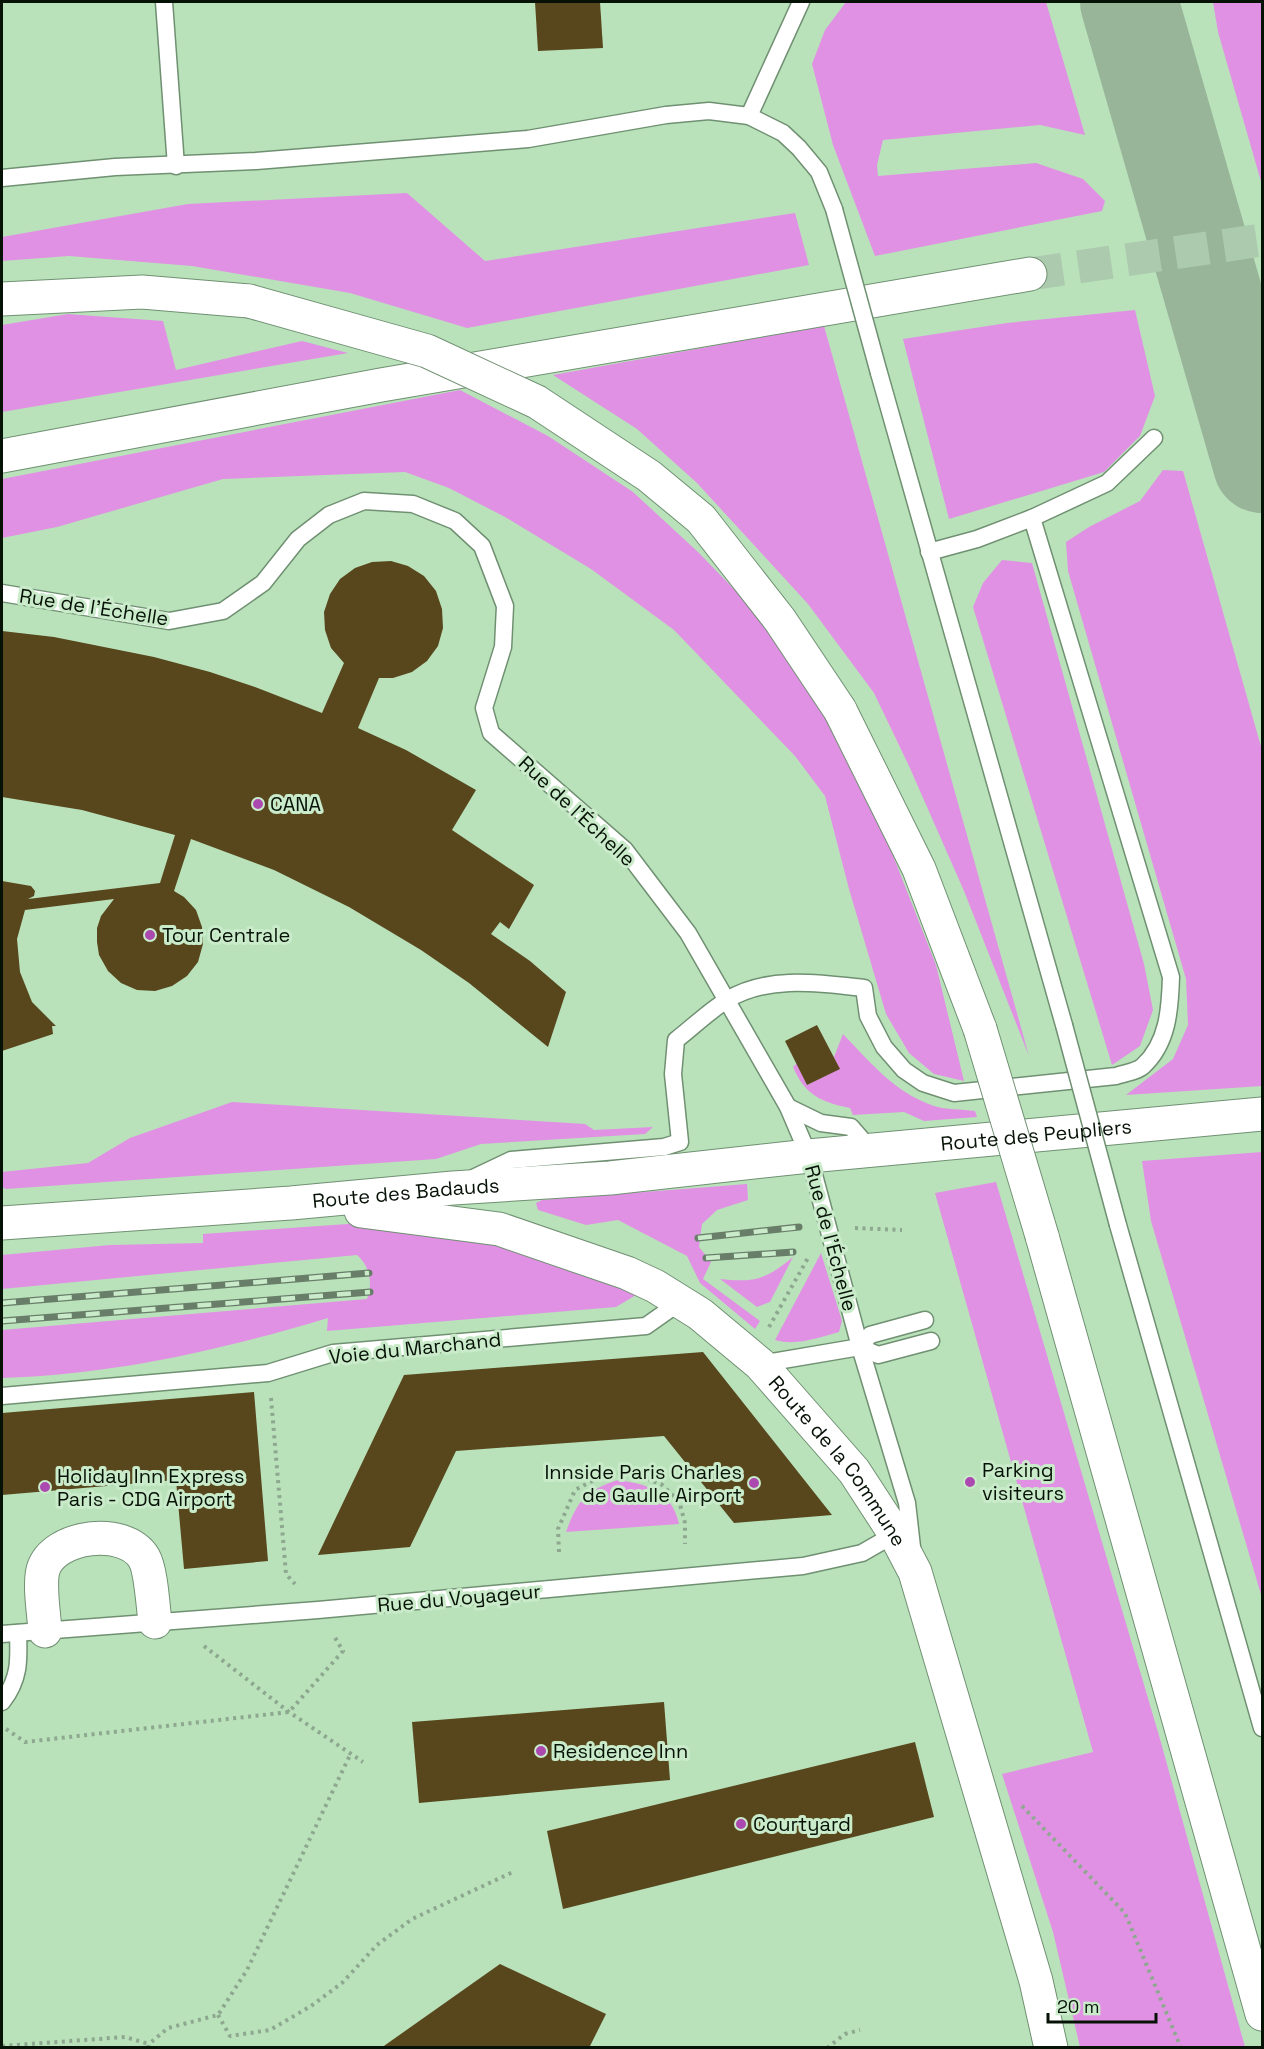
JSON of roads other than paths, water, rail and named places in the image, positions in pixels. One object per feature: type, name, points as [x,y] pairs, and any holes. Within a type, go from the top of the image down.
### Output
[{"type":"main road","points":[[2,456],[392,383],[1030,274]]},
{"type":"main road","points":[[2,299],[142,292],[249,301],[427,351],[537,402],[649,476],[701,519],[780,620],[840,710],[919,868],[980,1029],[1042,1236],[1263,2014]]},
{"type":"main road","name":"Route des Peupliers","points":[[809,1156],[1263,1114]]},
{"type":"main road","name":"Route des Badauds","points":[[2,1223],[610,1178],[809,1156]]},
{"type":"main road","name":"Route de la Commune","points":[[291,1203],[499,1229],[627,1273],[656,1286],[699,1314],[760,1364],[854,1471],[895,1534],[915,1572],[1036,1981],[1051,2048]]},
{"type":"main road","points":[[21,1632],[51,1555],[66,1544],[108,1538],[128,1542],[144,1558],[155,1622]]},
{"type":"lane","points":[[164,2],[176,166]]},
{"type":"lane","points":[[749,116],[801,2]]},
{"type":"lane","points":[[2,178],[116,167],[176,166],[528,139],[666,115],[709,111],[749,116],[783,133],[799,147],[819,172],[834,208],[929,552],[1065,1025],[1118,1226],[1263,1728]]},
{"type":"lane","points":[[929,552],[1032,518],[1107,483],[1154,438]]},
{"type":"lane","name":"Rue de l'Échelle","points":[[2,593],[169,621],[223,611],[263,583],[298,538],[329,515],[364,501],[413,504],[455,521],[482,546],[505,606],[503,647],[484,708],[491,733],[625,850],[688,933],[788,1107],[809,1156],[860,1347],[907,1503],[915,1572]]},
{"type":"lane","points":[[453,1188],[511,1160],[664,1147],[680,1142],[673,1074],[676,1040],[728,999],[779,983],[822,983],[864,988],[868,1016],[884,1047],[904,1070],[923,1083],[954,1093],[1116,1076],[1142,1068],[1159,1046],[1170,1013],[1171,977],[1032,518]]},
{"type":"lane","points":[[788,1107],[821,1123],[851,1127],[871,1150]]},
{"type":"lane","name":"Voie du Marchand","points":[[2,1396],[268,1372],[333,1353],[646,1326],[680,1302]]},
{"type":"lane","points":[[860,1347],[870,1335],[925,1320]]},
{"type":"lane","points":[[760,1364],[860,1347],[878,1355],[931,1341]]},
{"type":"lane","name":"Rue du Voyageur","points":[[21,1632],[318,1611],[803,1566],[862,1553],[895,1534]]},
{"type":"lane","points":[[2,1702],[10,1691],[16,1676],[21,1632]]},
{"type":"tunnel","points":[[1030,274],[1262,240]]},
{"type":"railway","points":[[698,1238],[799,1227]]},
{"type":"railway","points":[[706,1258],[793,1252]]},
{"type":"railway","points":[[2,1303],[369,1273]]},
{"type":"railway","points":[[2,1321],[370,1292]]},
{"type":"place","name":"CANA","points":[[258,804]]},
{"type":"place","name":"Tour Centrale","points":[[150,935]]},
{"type":"place","name":"Parking visiteurs","points":[[970,1482]]},
{"type":"place","name":"Innside Paris Charles de Gaulle Airport","points":[[754,1483]]},
{"type":"place","name":"Holiday Inn Express Paris - CDG Airport","points":[[45,1487]]},
{"type":"place","name":"Residence Inn","points":[[541,1751]]},
{"type":"place","name":"Courtyard","points":[[741,1824]]}]
